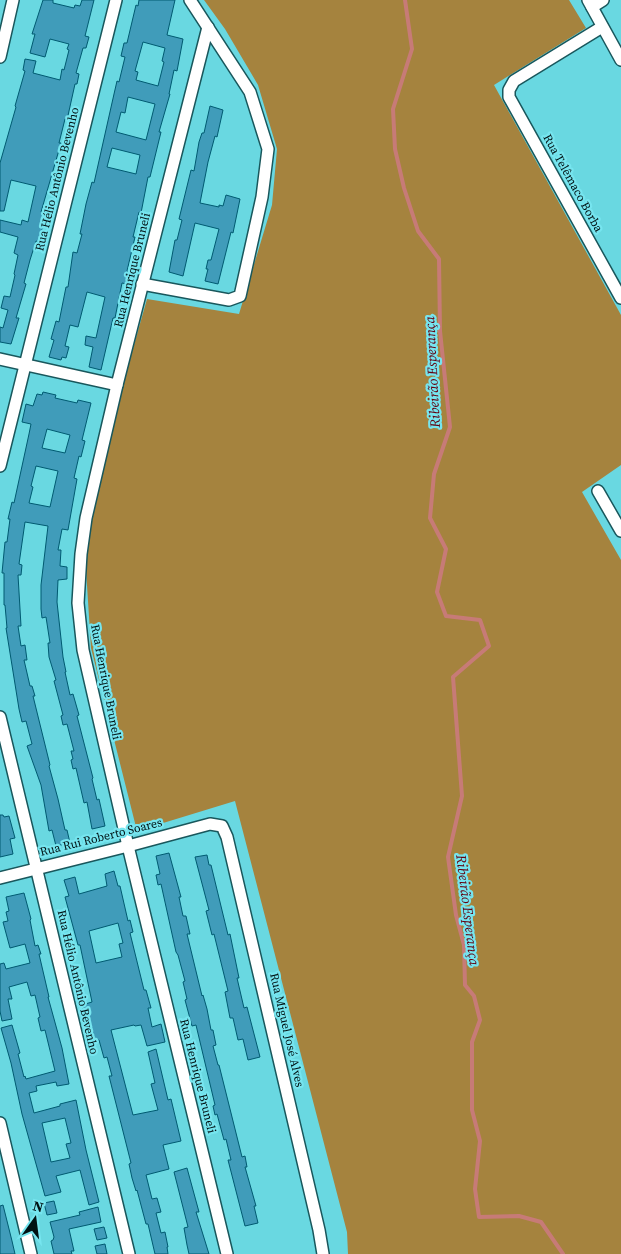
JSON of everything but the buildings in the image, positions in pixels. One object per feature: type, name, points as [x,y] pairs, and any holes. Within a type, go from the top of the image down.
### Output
[{"type":"street","points":[[0,57],[13,0]]},
{"type":"street","name":"Rua Hélio Antônio Bevenho","points":[[0,466],[116,0]]},
{"type":"street","points":[[142,284],[229,300],[240,296],[262,197],[268,149],[250,92],[190,0]]},
{"type":"street","points":[[603,0],[590,3],[621,60]]},
{"type":"street","name":"Rua Henrique Bruneli","points":[[208,27],[142,284],[86,518],[80,554],[78,603],[84,650],[128,846],[227,1254]]},
{"type":"street","name":"Rua Telêmaco Borba","points":[[602,27],[514,81],[509,90],[509,97],[621,298]]},
{"type":"street","points":[[0,359],[117,385]]},
{"type":"street","points":[[598,491],[621,531]]},
{"type":"street","name":"Rua Hélio Antônio Bevenho","points":[[0,717],[129,1254]]},
{"type":"street","name":"Rua Rui Roberto Soares","points":[[0,878],[210,824]]},
{"type":"street","name":"Rua Miguel José Alves","points":[[210,824],[222,826],[227,837],[324,1254]]},
{"type":"street","points":[[0,1122],[32,1254]]},
{"type":"shaded area","points":[[204,0],[569,0],[586,28],[494,85],[621,315],[621,465],[582,492],[621,560],[621,1254],[348,1254],[347,1232],[235,801],[137,831],[91,648],[85,554],[91,520],[121,391],[147,299],[239,314],[272,205],[277,149],[258,85],[225,29]]},
{"type":"waterway","name":"Ribeirão Esperança","points":[[405,0],[412,49],[393,109],[395,149],[404,188],[418,231],[439,259],[440,331],[450,427],[434,474],[430,518],[446,549],[437,592],[446,616],[480,620],[489,646],[453,677],[462,796],[448,857],[456,915],[464,945],[465,985],[474,996],[480,1020],[472,1042],[472,1110],[480,1141],[475,1189],[479,1217],[519,1216],[541,1222],[563,1254]]}]
